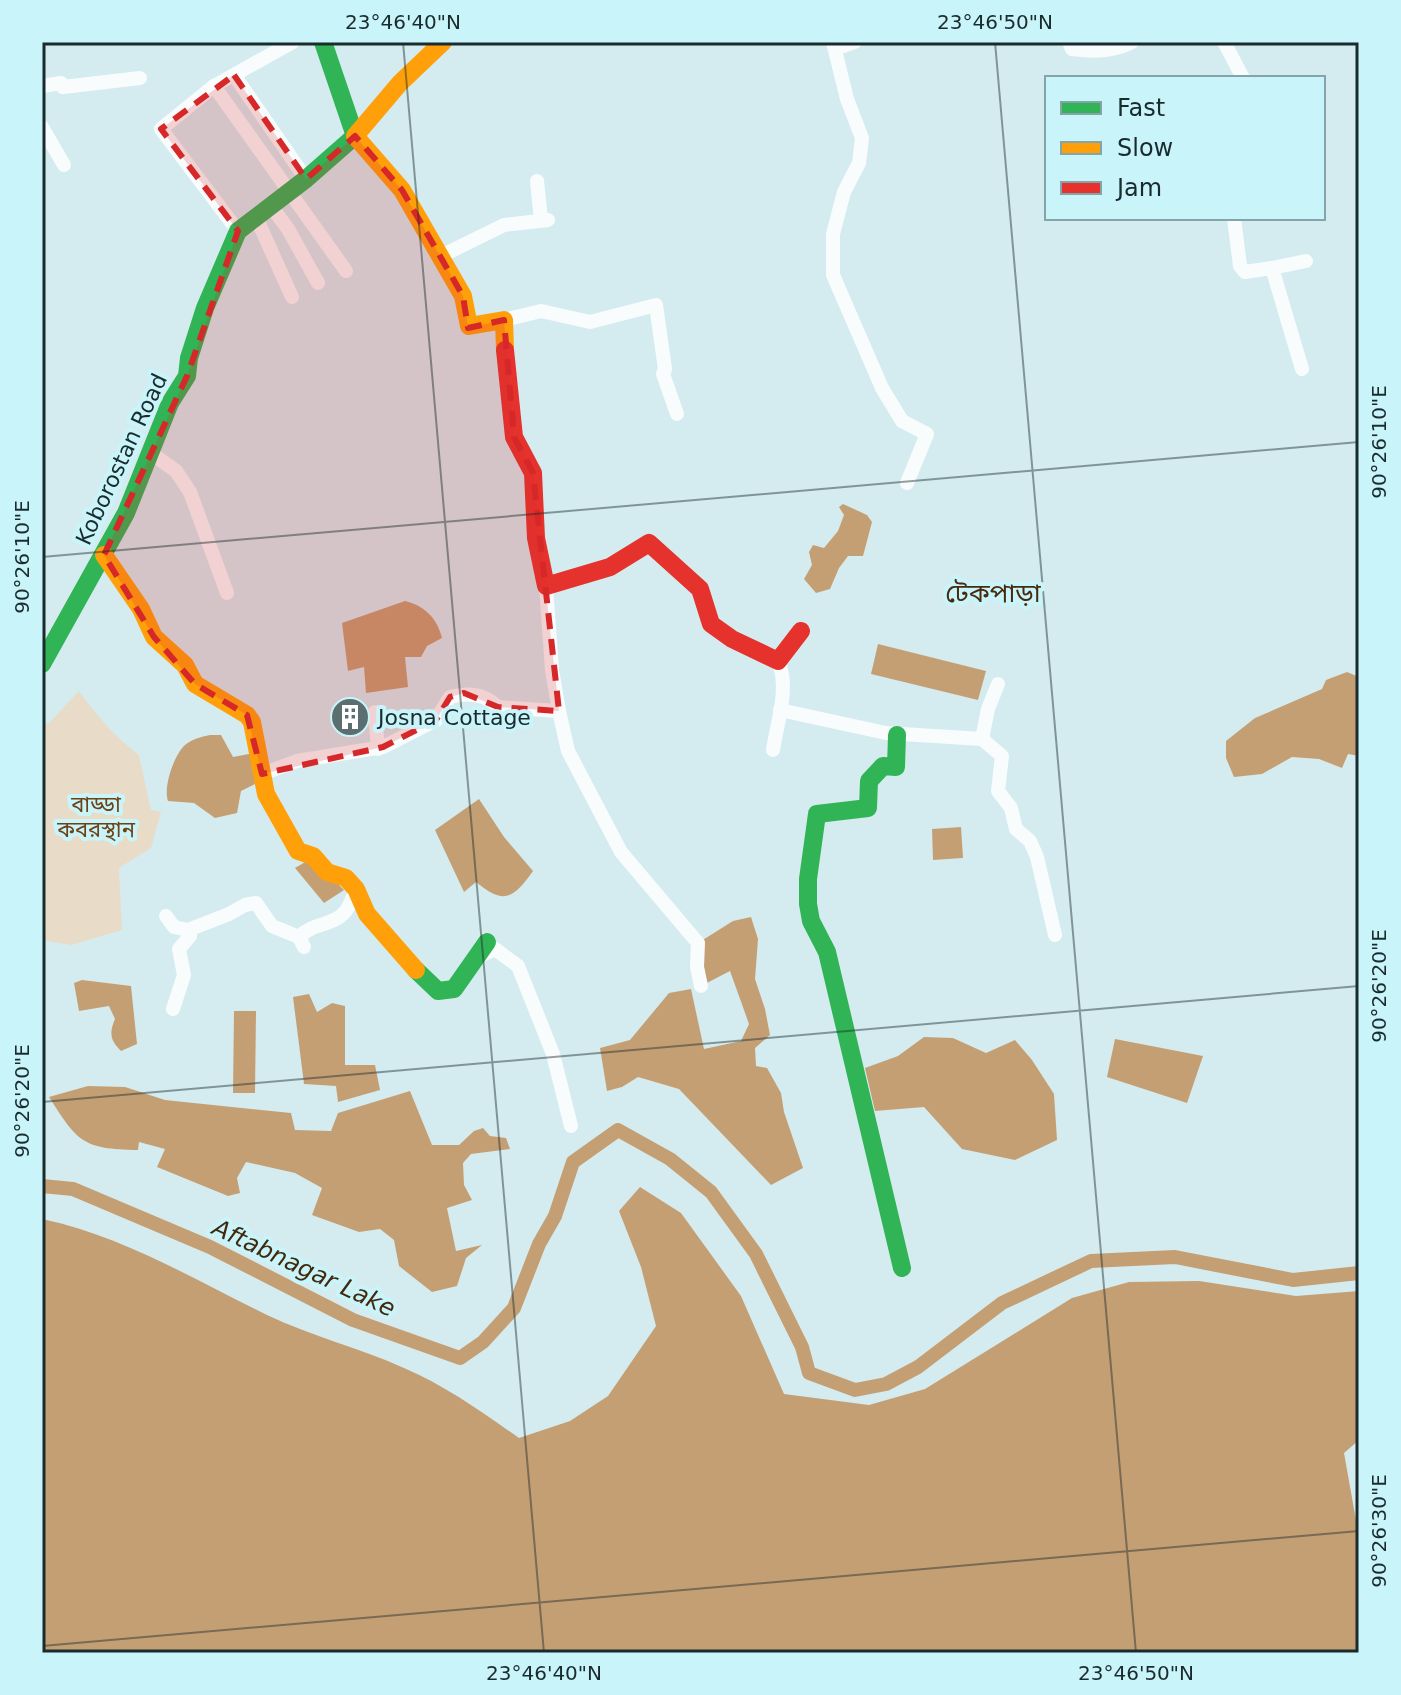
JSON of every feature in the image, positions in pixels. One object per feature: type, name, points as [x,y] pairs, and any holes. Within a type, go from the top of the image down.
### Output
[{"type":"street","points":[[238,231],[161,129],[214,86],[293,42]]},
{"type":"street","points":[[323,42],[355,136],[402,190],[463,296],[469,326],[541,311],[590,322],[656,305],[663,374],[677,414]]},
{"type":"street","name":"Koborostan Road","points":[[44,658],[126,513],[170,403],[187,376],[189,358],[205,308],[238,231],[306,179],[355,136],[400,83],[443,42]]},
{"type":"street","points":[[855,42],[834,45],[847,99],[862,138],[859,163],[844,192],[833,234],[833,275],[882,388],[902,421],[927,434],[907,483]]},
{"type":"street","points":[[1069,42],[1072,49],[1098,51],[1115,50],[1132,42]]},
{"type":"street","points":[[1224,42],[1242,76]]},
{"type":"street","points":[[234,75],[306,179]]},
{"type":"street","points":[[42,86],[61,83],[63,87],[140,78]]},
{"type":"street","points":[[214,86],[346,271]]},
{"type":"street","points":[[42,127],[64,165]]},
{"type":"street","points":[[439,257],[504,225],[544,220],[537,181]]},
{"type":"street","points":[[263,211],[288,229],[318,283]]},
{"type":"street","points":[[263,211],[292,297]]},
{"type":"street","points":[[1234,220],[1242,270],[1306,261]]},
{"type":"street","points":[[1272,268],[1302,369]]},
{"type":"street","points":[[504,320],[505,367],[514,437],[533,473],[536,538],[546,586],[552,670],[568,751],[621,852],[698,943],[697,967],[701,986]]},
{"type":"street","points":[[151,453],[176,471],[190,492],[227,593]]},
{"type":"street","points":[[546,586],[610,567],[649,543],[700,589],[711,624],[732,639],[778,661],[783,673],[773,750]]},
{"type":"street","points":[[104,555],[141,609],[154,637],[185,665],[195,684],[247,715],[252,722],[266,794],[298,851],[313,856],[327,872],[346,878],[356,889],[367,914],[438,991],[454,989],[487,942]]},
{"type":"street","points":[[778,661],[801,631]]},
{"type":"street","points":[[982,739],[988,709],[998,684]]},
{"type":"street","points":[[262,774],[297,761],[378,749],[436,720],[450,697],[464,693],[490,699],[498,707],[559,711]]},
{"type":"street","points":[[780,710],[897,735],[982,739],[1002,756],[998,791],[1011,808],[1016,829],[1030,841],[1037,857],[1055,935]]},
{"type":"street","points":[[375,712],[378,749]]},
{"type":"street","points":[[897,735],[896,767],[883,766],[869,781],[868,808],[817,814],[807,888],[810,921],[827,952],[902,1268]]},
{"type":"street","points":[[166,916],[174,927],[188,930],[256,903],[272,926],[301,942],[308,928],[329,923],[344,913],[356,889]]},
{"type":"street","points":[[173,1009],[184,975],[179,949],[190,936],[188,930]]},
{"type":"street","points":[[476,958],[495,949],[518,966],[553,1054],[571,1126]]},
{"type":"highlighted area","points":[[234,75],[306,179],[355,136],[402,190],[463,296],[468,328],[504,320],[514,437],[533,473],[559,711],[498,707],[464,693],[450,697],[436,720],[383,747],[262,774],[247,715],[195,684],[154,637],[104,555],[187,376],[238,231],[161,129]]},
{"type":"green space","name":"বাড্ডা কবরস্থান","points":[[79,691],[107,726],[139,755],[151,810],[161,812],[151,848],[119,868],[122,930],[71,945],[42,940],[42,720],[48,724]]},
{"type":"shaded area","points":[[843,504],[867,515],[872,522],[863,556],[848,556],[830,589],[816,593],[804,579],[812,565],[809,552],[813,545],[824,548],[838,531],[844,515],[839,507]]},
{"type":"shaded area","points":[[405,601],[429,614],[442,638],[427,646],[421,657],[405,657],[408,687],[366,693],[364,667],[348,671],[342,623]]},
{"type":"shaded area","points":[[878,644],[986,671],[978,700],[871,674]]},
{"type":"shaded area","points":[[1347,672],[1359,677],[1359,756],[1348,754],[1342,768],[1319,759],[1292,757],[1262,774],[1234,777],[1226,758],[1226,741],[1255,718],[1322,689],[1326,680]]},
{"type":"shaded area","points":[[221,735],[233,757],[254,753],[255,784],[241,791],[237,813],[215,818],[194,803],[168,801],[167,795],[170,772],[181,750],[191,741]]},
{"type":"shaded area","points":[[479,799],[504,837],[533,871],[520,888],[508,896],[494,894],[476,882],[464,892],[435,830]]},
{"type":"shaded area","points":[[961,827],[963,858],[933,860],[932,829]]},
{"type":"shaded area","points":[[312,858],[344,890],[324,903],[295,868]]},
{"type":"shaded area","points":[[751,917],[758,939],[755,979],[770,1035],[755,1048],[756,1066],[767,1068],[781,1093],[784,1112],[803,1168],[771,1185],[679,1089],[638,1077],[622,1087],[607,1091],[600,1048],[630,1040],[669,993],[691,989],[704,1049],[741,1041],[749,1024],[730,971],[701,986],[698,943],[733,921]]},
{"type":"shaded area","points":[[82,980],[131,986],[137,1044],[121,1051],[115,1043],[111,1032],[115,1019],[109,1006],[79,1011],[74,983]]},
{"type":"shaded area","points":[[309,994],[317,1012],[332,1003],[345,1006],[345,1065],[375,1065],[380,1090],[338,1102],[336,1086],[304,1084],[293,997]]},
{"type":"shaded area","points":[[234,1011],[256,1011],[255,1093],[233,1093]]},
{"type":"shaded area","points":[[924,1037],[953,1038],[986,1053],[1015,1040],[1054,1094],[1057,1140],[1015,1160],[962,1149],[924,1107],[875,1111],[865,1068],[898,1056]]},
{"type":"shaded area","points":[[1115,1039],[1203,1056],[1187,1103],[1107,1077]]},
{"type":"shaded area","points":[[88,1086],[125,1087],[165,1100],[291,1113],[295,1130],[331,1131],[338,1113],[410,1091],[432,1145],[459,1145],[474,1131],[483,1128],[490,1136],[506,1138],[510,1149],[471,1154],[463,1163],[464,1185],[472,1200],[447,1208],[456,1251],[482,1245],[466,1258],[457,1286],[432,1292],[399,1266],[394,1240],[380,1229],[359,1232],[312,1215],[322,1188],[295,1173],[246,1162],[237,1178],[240,1193],[228,1196],[157,1167],[165,1149],[139,1142],[138,1150],[105,1148],[83,1140],[67,1124],[49,1097]]},
{"type":"shaded area","points":[[640,1187],[681,1213],[741,1296],[784,1394],[869,1405],[925,1389],[1072,1298],[1129,1282],[1199,1281],[1296,1296],[1359,1291],[1359,1440],[1344,1453],[1359,1537],[1359,1653],[42,1653],[42,1219],[129,1247],[267,1315],[404,1368],[449,1391],[519,1438],[570,1421],[608,1396],[656,1326],[641,1267],[619,1211]]},
{"type":"waterway","name":"Aftabnagar Lake","points":[[42,1186],[73,1189],[210,1247],[353,1320],[460,1358],[483,1342],[514,1308],[539,1244],[555,1216],[573,1162],[618,1130],[670,1159],[711,1192],[756,1254],[802,1347],[809,1373],[855,1390],[886,1384],[918,1367],[1002,1303],[1091,1261],[1175,1257],[1293,1280],[1359,1273]]},
{"type":"traffic: fast","points":[[42,664],[126,513],[170,403],[187,376],[189,358],[205,308],[238,231],[306,179],[355,136],[323,42]]},
{"type":"traffic: fast","points":[[897,735],[896,767],[883,766],[869,781],[868,808],[817,814],[808,879],[808,904],[811,921],[827,952],[902,1268]]},
{"type":"traffic: fast","points":[[416,970],[438,991],[454,989],[487,942]]},
{"type":"traffic: slow","points":[[443,42],[400,83],[355,136],[402,190],[463,296],[469,326],[504,320],[505,350]]},
{"type":"traffic: slow","points":[[104,555],[141,609],[154,637],[185,665],[195,684],[247,715],[252,722],[266,794],[298,851],[313,856],[327,872],[346,878],[356,889],[367,914],[416,970]]},
{"type":"traffic: jam","points":[[505,350],[514,437],[533,473],[536,538],[546,586],[610,567],[649,543],[700,589],[711,624],[732,639],[778,661],[801,631]]},
{"type":"place","name":"Josna Cottage","points":[[350,717]]},
{"type":"district","name":"টেকপাড়া","points":[[993,593]]}]
